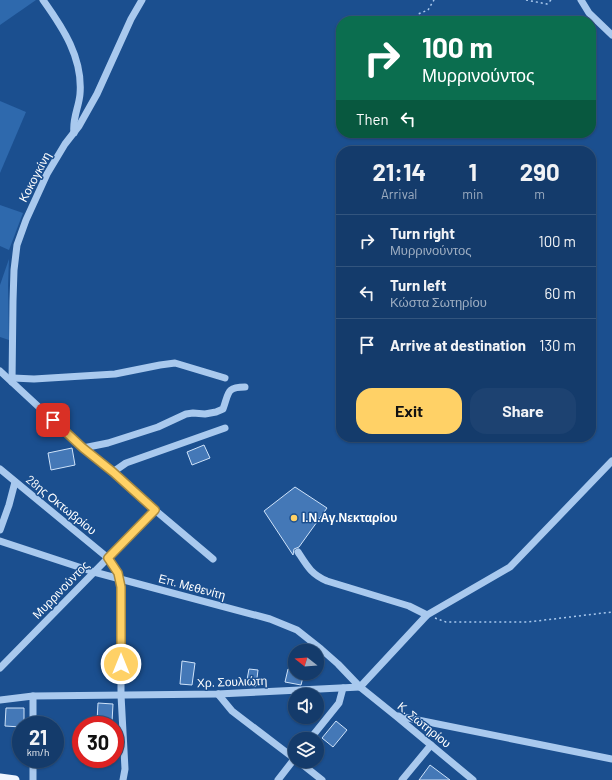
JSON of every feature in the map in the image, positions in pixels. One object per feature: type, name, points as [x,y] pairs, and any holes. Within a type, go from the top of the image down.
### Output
[{"type":"main road","points":[[0,778],[14,780]]},
{"type":"street","points":[[44,0],[62,27],[73,49],[79,66],[81,88],[80,99],[73,126],[74,133]]},
{"type":"street","name":"Κοκογκίνη","points":[[12,380],[13,301],[17,245],[26,220],[48,174],[65,144],[79,126],[97,94],[131,19],[142,0]]},
{"type":"street","points":[[581,0],[592,16]]},
{"type":"street","points":[[596,20],[612,35]]},
{"type":"street","points":[[12,380],[108,374],[175,363],[225,378]]},
{"type":"street","points":[[0,371],[12,380],[83,448],[113,472],[213,559]]},
{"type":"street","points":[[83,448],[108,443],[158,427],[186,414],[216,412],[223,409],[228,392],[234,387],[245,387]]},
{"type":"street","points":[[113,472],[126,463],[225,428]]},
{"type":"street","points":[[360,687],[427,615],[510,567],[612,461]]},
{"type":"street","name":"28ης Οκτωβρίου","points":[[0,469],[108,558],[118,573],[119,578]]},
{"type":"street","points":[[0,530],[15,482]]},
{"type":"street","name":"Μυρρινούντος","points":[[0,668],[155,510]]},
{"type":"street","name":"Επ. Μεθενίτη","points":[[0,541],[94,572],[270,619],[297,630],[338,664],[360,687]]},
{"type":"street","points":[[298,552],[308,568],[316,576],[327,581],[409,606],[427,615]]},
{"type":"street","points":[[119,578],[121,595],[123,780]]},
{"type":"street","name":"Χρ. Σουλιώτη","points":[[0,700],[33,696],[218,694],[360,687]]},
{"type":"street","name":"Κ. Σωτηρίου","points":[[360,687],[473,780]]},
{"type":"street","points":[[316,732],[339,703],[343,688]]},
{"type":"street","points":[[218,694],[232,711],[288,753]]},
{"type":"street","points":[[33,696],[33,716]]},
{"type":"street","points":[[396,716],[612,759]]},
{"type":"street","points":[[402,780],[431,744]]},
{"type":"street","points":[[278,780],[288,767]]},
{"type":"street","points":[[33,768],[33,780]]},
{"type":"street","points":[[307,768],[322,780]]},
{"type":"path","points":[[416,16],[428,10],[434,0]]},
{"type":"path","points":[[526,0],[547,4],[551,0]]},
{"type":"path","points":[[427,615],[446,622],[528,622],[612,612]]},
{"type":"shaded area","points":[[0,0],[36,0],[0,25]]},
{"type":"shaded area","points":[[0,101],[26,112],[0,173]]},
{"type":"shaded area","points":[[0,205],[23,213],[9,250],[0,246]]},
{"type":"shaded area","points":[[9,259],[9,340],[0,337],[0,285]]},
{"type":"building","points":[[204,445],[210,458],[192,465],[187,452]]},
{"type":"building","points":[[72,448],[75,465],[51,470],[48,453]]},
{"type":"building","name":"Ι.Ν.Αγ.Νεκταρίου","points":[[295,487],[327,508],[299,547],[294,549],[293,555],[264,511]]},
{"type":"building","points":[[182,661],[195,663],[192,685],[180,684]]},
{"type":"building","points":[[249,669],[258,670],[256,686],[246,685]]},
{"type":"building","points":[[288,669],[288,680],[302,680],[301,685],[285,682]]},
{"type":"building","points":[[98,703],[113,704],[112,716],[97,716]]},
{"type":"building","points":[[6,708],[24,708],[24,716],[12,716],[12,726],[5,726]]},
{"type":"building","points":[[336,721],[347,730],[333,747],[324,740],[324,736]]},
{"type":"building","points":[[430,765],[450,780],[419,780]]},
{"type":"place","name":"Ι.Ν.Αγ.Νεκταρίου","points":[[294,518]]},
{"type":"route","points":[[53,420],[155,510],[108,558],[118,573],[121,587],[121,664]]}]
